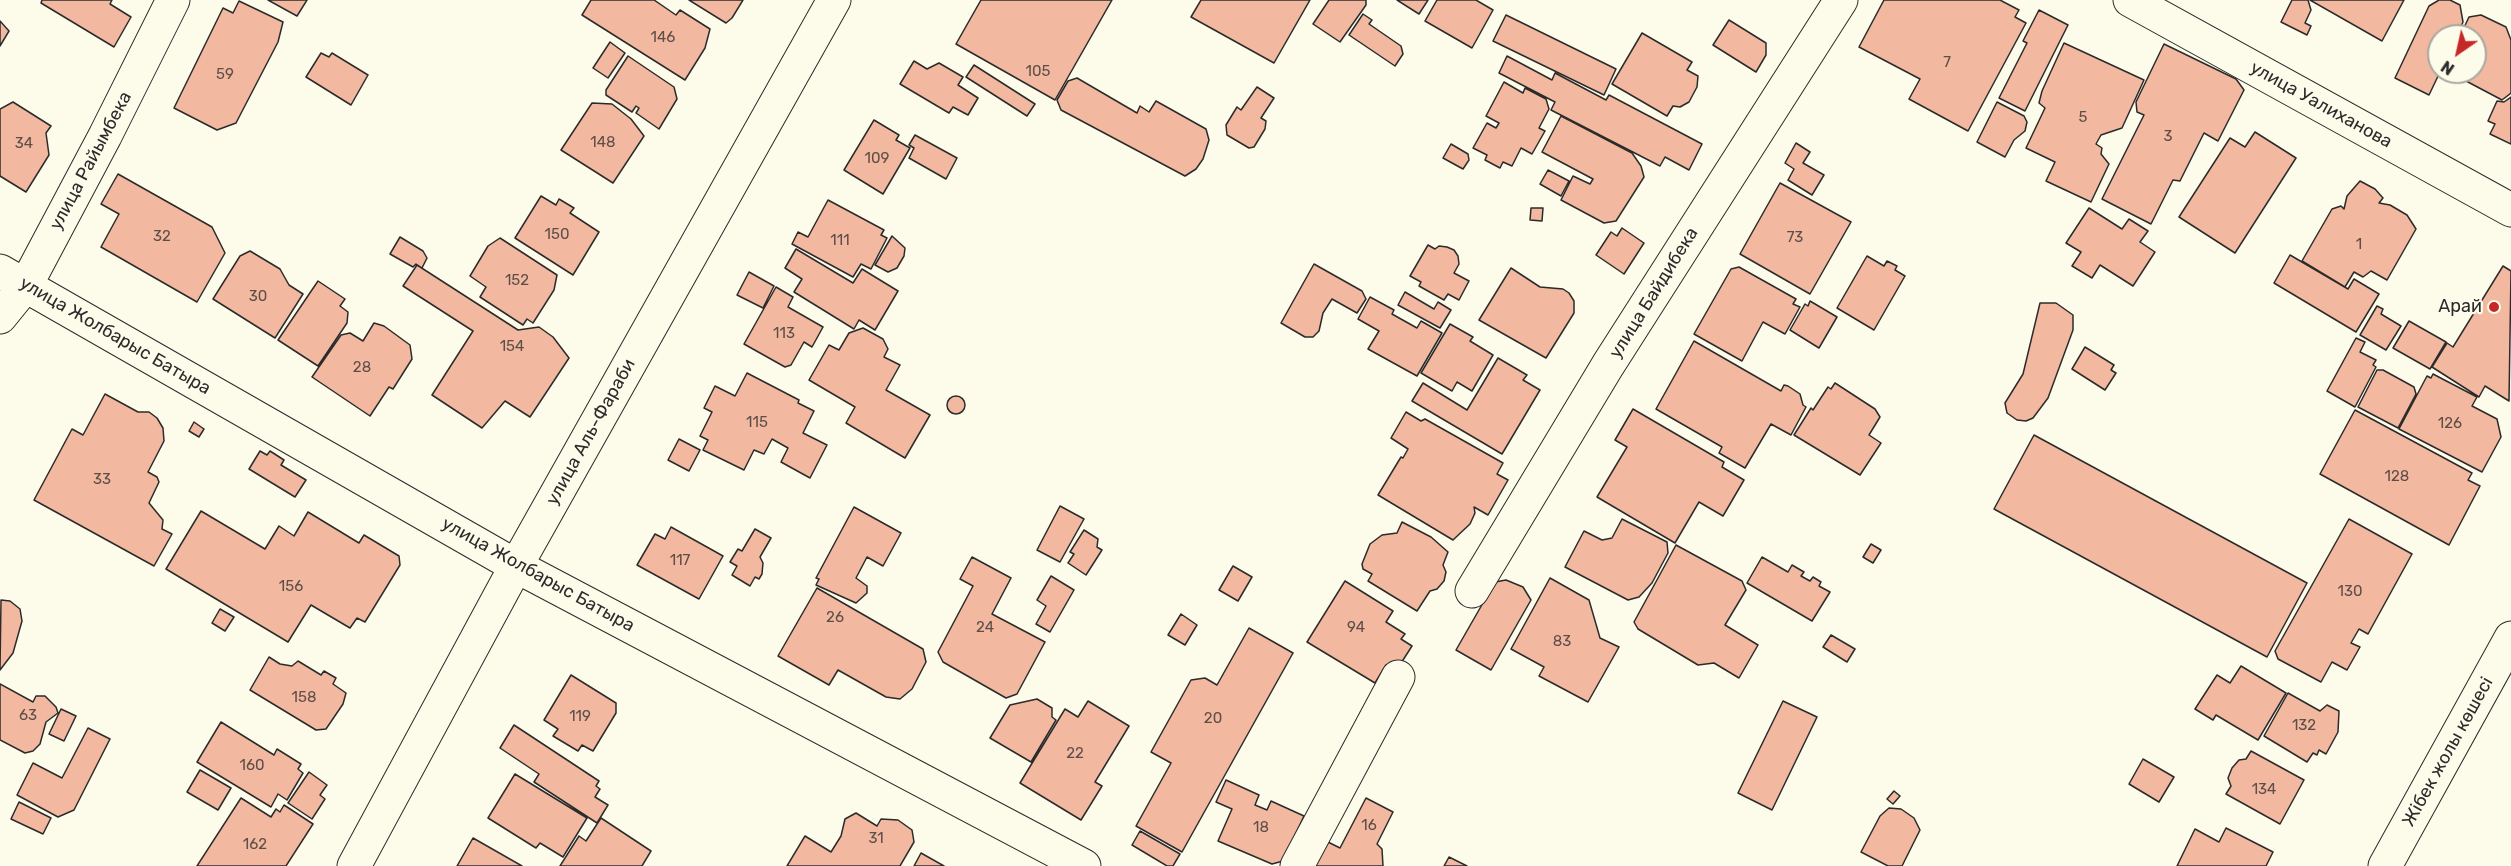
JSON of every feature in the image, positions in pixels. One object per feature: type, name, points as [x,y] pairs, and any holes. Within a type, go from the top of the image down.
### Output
[{"type":"main road","name":"улица Райымбека","points":[[0,317],[13,278],[105,136],[172,0]]},
{"type":"main road","name":"улица Аль-Фараби","points":[[354,866],[516,566],[834,0]]},
{"type":"main road","name":"улица Байдибека","points":[[1472,591],[1608,365],[1841,0]]},
{"type":"main road","name":"улица Уалиханова","points":[[2130,0],[2511,210]]},
{"type":"main road","name":"улица Жолбарыс Батыра","points":[[13,278],[516,566],[1084,866]]},
{"type":"main road","name":"Жібек жолы көшесі","points":[[2385,866],[2511,638]]},
{"type":"main road","points":[[1297,866],[1398,677]]},
{"type":"building","points":[[42,0],[112,0],[110,4],[131,17],[114,47],[41,3]]},
{"type":"building","points":[[268,0],[307,0],[297,16]]},
{"type":"building","points":[[591,0],[654,0],[676,15],[680,10],[710,29],[705,48],[685,80],[582,15]]},
{"type":"building","points":[[689,0],[743,0],[732,18],[726,23]]},
{"type":"building","points":[[981,0],[1112,0],[1055,100],[956,44]]},
{"type":"building","points":[[1201,0],[1310,0],[1274,63],[1191,17]]},
{"type":"building","points":[[1329,0],[1366,0],[1366,5],[1340,42],[1313,24]]},
{"type":"building","points":[[1397,0],[1428,0],[1419,14]]},
{"type":"building","points":[[1437,0],[1476,0],[1493,10],[1472,48],[1425,21]]},
{"type":"building","points":[[1884,0],[2000,0],[2019,10],[2015,17],[2026,23],[1968,131],[1909,99],[1920,79],[1859,47]]},
{"type":"building","points":[[2292,0],[2308,0],[2311,10],[2305,23],[2311,26],[2307,35],[2281,22]]},
{"type":"building","points":[[2310,0],[2404,0],[2382,41]]},
{"type":"building","points":[[2439,0],[2450,0],[2460,5],[2463,22],[2462,24],[2427,24],[2427,84],[2434,84],[2429,95],[2395,78],[2429,6]]},
{"type":"building","points":[[239,1],[283,22],[278,42],[236,123],[217,130],[174,108],[223,8],[233,13]]},
{"type":"building","points":[[2039,10],[2068,25],[2025,111],[1999,98],[2027,43],[2023,41]]},
{"type":"building","points":[[1363,14],[1372,20],[1369,24],[1401,46],[1403,54],[1395,66],[1349,35]]},
{"type":"building","points":[[1506,15],[1616,69],[1604,95],[1493,41]]},
{"type":"building","points":[[2481,15],[2506,27],[2511,40],[2511,93],[2502,100],[2472,84],[2487,84],[2487,24],[2466,24],[2469,17]]},
{"type":"building","points":[[1729,20],[1766,43],[1766,55],[1756,72],[1713,45]]},
{"type":"building","points":[[0,21],[9,31],[0,46]]},
{"type":"building","points":[[1642,33],[1692,62],[1687,70],[1698,76],[1697,87],[1689,102],[1680,107],[1673,106],[1667,116],[1612,84]]},
{"type":"building","points":[[610,42],[625,53],[608,78],[593,68]]},
{"type":"building","points":[[2064,43],[2144,80],[2122,128],[2101,135],[2096,144],[2102,148],[2101,154],[2109,164],[2091,202],[2046,181],[2055,162],[2026,148],[2045,108],[2039,103],[2042,91]]},
{"type":"building","points":[[2164,44],[2236,79],[2244,90],[2218,141],[2204,133],[2180,181],[2173,180],[2151,224],[2102,199],[2144,115],[2137,112],[2136,102]]},
{"type":"building","points":[[321,53],[329,57],[332,53],[368,75],[351,105],[306,77]]},
{"type":"building","points":[[628,56],[674,87],[677,99],[659,129],[636,113],[639,108],[636,106],[632,112],[606,95],[606,90]]},
{"type":"building","points":[[1507,56],[1552,80],[1555,73],[1606,100],[1609,95],[1702,144],[1689,170],[1665,157],[1660,166],[1551,110],[1555,102],[1499,73]]},
{"type":"building","points":[[914,61],[927,69],[939,63],[963,77],[958,85],[978,98],[968,115],[953,107],[949,113],[900,84]]},
{"type":"building","points":[[974,65],[1035,104],[1027,116],[966,77]]},
{"type":"building","points":[[1077,78],[1137,113],[1140,106],[1149,112],[1156,101],[1206,129],[1209,140],[1203,159],[1196,169],[1185,176],[1061,110],[1057,100],[1068,81]]},
{"type":"building","points":[[1504,82],[1523,93],[1525,88],[1546,99],[1549,109],[1539,128],[1545,131],[1532,154],[1521,148],[1512,166],[1503,162],[1500,168],[1485,160],[1487,155],[1473,148],[1487,123],[1496,128],[1499,123],[1486,116]]},
{"type":"building","points":[[1257,87],[1274,98],[1261,118],[1266,121],[1265,129],[1254,147],[1249,148],[1227,135],[1226,125],[1237,107],[1241,110]]},
{"type":"building","points":[[2511,97],[2511,144],[2490,134],[2495,124],[2488,121],[2497,101],[2504,102]]},
{"type":"building","points":[[13,102],[51,126],[46,133],[49,155],[26,192],[0,176],[0,109]]},
{"type":"building","points":[[1997,102],[2024,116],[2027,122],[2025,131],[2014,140],[2005,157],[1977,142]]},
{"type":"building","points":[[592,103],[612,104],[631,119],[644,136],[613,183],[561,150]]},
{"type":"building","points":[[1561,116],[1632,153],[1641,166],[1644,177],[1616,221],[1604,223],[1561,200],[1573,176],[1590,184],[1593,179],[1542,152]]},
{"type":"building","points":[[874,120],[899,135],[896,140],[910,148],[883,194],[844,170]]},
{"type":"building","points":[[2255,132],[2296,158],[2235,253],[2179,217],[2230,138],[2245,147]]},
{"type":"building","points":[[915,135],[957,158],[946,179],[909,158],[914,148],[909,145]]},
{"type":"building","points":[[1796,143],[1810,152],[1803,163],[1824,175],[1812,195],[1788,180],[1794,169],[1785,163]]},
{"type":"building","points":[[1451,144],[1468,154],[1469,160],[1463,169],[1443,158]]},
{"type":"building","points":[[1548,170],[1569,181],[1561,196],[1540,184]]},
{"type":"building","points":[[118,174],[212,227],[225,253],[197,302],[101,247],[119,214],[101,204]]},
{"type":"building","points":[[2360,181],[2375,189],[2383,198],[2379,203],[2390,205],[2407,215],[2416,229],[2387,280],[2371,271],[2363,277],[2354,272],[2345,287],[2302,261],[2332,209],[2341,206],[2344,209],[2347,196]]},
{"type":"building","points":[[1780,183],[1851,222],[1810,294],[1740,254]]},
{"type":"building","points":[[541,196],[556,205],[559,199],[574,208],[570,213],[599,232],[573,275],[515,238]]},
{"type":"building","points":[[828,200],[884,230],[881,235],[887,238],[871,269],[861,264],[853,277],[792,244],[798,232],[808,237]]},
{"type":"building","points":[[1531,208],[1543,208],[1542,221],[1530,220]]},
{"type":"building","points":[[2089,208],[2122,229],[2129,219],[2148,231],[2140,242],[2155,252],[2133,286],[2100,265],[2092,278],[2072,266],[2081,252],[2066,243]]},
{"type":"building","points":[[1622,228],[1644,243],[1624,274],[1596,255],[1611,232],[1617,236]]},
{"type":"building","points":[[892,236],[905,248],[904,256],[897,268],[888,272],[875,265]]},
{"type":"building","points":[[400,237],[423,251],[427,258],[422,268],[416,264],[413,267],[390,254]]},
{"type":"building","points":[[500,238],[557,275],[554,290],[533,323],[527,319],[523,325],[480,297],[486,287],[470,276],[488,246]]},
{"type":"building","points":[[1428,245],[1435,249],[1439,246],[1447,247],[1454,250],[1458,256],[1459,264],[1454,273],[1469,281],[1459,300],[1448,294],[1444,300],[1419,286],[1421,282],[1410,276]]},
{"type":"building","points":[[796,249],[853,283],[862,269],[898,291],[875,330],[859,320],[854,329],[794,292],[802,279],[785,268]]},
{"type":"building","points":[[250,251],[280,269],[289,285],[303,294],[275,338],[213,299],[240,256]]},
{"type":"building","points":[[2290,255],[2348,289],[2354,279],[2379,294],[2356,332],[2274,283]]},
{"type":"building","points":[[1867,256],[1884,266],[1887,261],[1897,266],[1895,270],[1905,276],[1874,330],[1837,308]]},
{"type":"building","points":[[1314,264],[1362,291],[1366,299],[1357,313],[1332,299],[1323,313],[1319,331],[1313,337],[1305,337],[1281,323]]},
{"type":"building","points":[[417,265],[518,330],[539,327],[553,337],[569,358],[530,417],[505,401],[482,428],[432,395],[473,331],[403,286]]},
{"type":"building","name":"Арай","points":[[2503,266],[2511,271],[2509,401],[2485,386],[2479,397],[2432,367],[2447,343],[2453,347]]},
{"type":"building","points":[[1739,267],[1796,299],[1793,304],[1800,307],[1785,334],[1763,322],[1742,361],[1694,334],[1731,269]]},
{"type":"building","points":[[1511,268],[1540,287],[1563,289],[1574,301],[1574,313],[1546,358],[1479,320]]},
{"type":"building","points":[[749,272],[774,286],[763,308],[737,295]]},
{"type":"building","points":[[318,281],[345,299],[340,306],[348,312],[347,323],[318,366],[278,340]]},
{"type":"building","points":[[776,287],[793,297],[788,307],[823,327],[812,347],[804,342],[791,365],[785,367],[744,344]]},
{"type":"building","points":[[1405,292],[1434,309],[1438,302],[1451,310],[1440,328],[1398,305]]},
{"type":"building","points":[[1370,297],[1394,310],[1392,314],[1417,328],[1421,321],[1442,333],[1417,376],[1368,349],[1379,331],[1358,319]]},
{"type":"building","points":[[1810,301],[1837,317],[1819,348],[1790,330],[1805,304],[1808,306]]},
{"type":"building","points":[[2040,303],[2056,303],[2073,315],[2073,330],[2048,398],[2033,418],[2026,421],[2017,420],[2007,413],[2005,403],[2023,374]]},
{"type":"building","points":[[2377,306],[2383,309],[2381,314],[2401,326],[2386,350],[2360,335]]},
{"type":"building","points":[[2409,321],[2446,342],[2430,369],[2393,348]]},
{"type":"building","points":[[374,323],[384,326],[410,345],[412,359],[393,389],[389,387],[370,416],[312,377],[341,335],[350,333],[363,341]]},
{"type":"building","points":[[1450,324],[1473,337],[1470,341],[1493,355],[1472,391],[1457,382],[1452,391],[1421,373]]},
{"type":"building","points":[[863,328],[883,339],[888,349],[884,357],[900,365],[886,390],[930,415],[905,458],[846,423],[855,407],[809,380],[829,345],[839,350],[849,333]]},
{"type":"building","points":[[2356,338],[2365,342],[2360,352],[2376,360],[2373,365],[2376,367],[2355,407],[2327,391]]},
{"type":"building","points":[[1694,341],[1781,391],[1784,385],[1788,386],[1800,394],[1803,405],[1806,407],[1791,435],[1771,424],[1745,468],[1719,453],[1722,447],[1656,409]]},
{"type":"building","points":[[2085,347],[2114,365],[2111,370],[2116,373],[2105,390],[2072,369]]},
{"type":"building","points":[[1498,358],[1527,375],[1523,380],[1540,390],[1502,454],[1412,401],[1423,383],[1467,410]]},
{"type":"building","points":[[2377,370],[2383,370],[2414,387],[2416,394],[2398,428],[2358,407]]},
{"type":"building","points":[[747,373],[799,400],[798,403],[814,411],[803,433],[827,445],[810,478],[781,462],[788,448],[772,439],[764,454],[754,450],[744,470],[703,450],[708,440],[700,436],[712,412],[704,408],[715,386],[735,396]]},
{"type":"building","points":[[2433,374],[2477,397],[2472,406],[2497,419],[2501,437],[2482,472],[2399,429],[2427,376],[2431,378]]},
{"type":"building","points":[[1835,383],[1875,409],[1880,417],[1869,435],[1881,443],[1860,475],[1794,435],[1811,408],[1813,410],[1828,387],[1831,389]]},
{"type":"building","points":[[105,394],[138,412],[149,412],[157,418],[163,428],[164,441],[148,472],[157,477],[159,482],[149,503],[163,520],[162,529],[172,534],[154,566],[34,500],[72,429],[83,435]]},
{"type":"building","points":[[952,396],[960,396],[965,401],[963,412],[952,414],[947,409],[947,401]]},
{"type":"building","points":[[1633,409],[1724,462],[1722,467],[1744,480],[1723,516],[1699,502],[1675,543],[1597,497],[1627,447],[1615,440]]},
{"type":"building","points":[[2355,410],[2472,473],[2468,480],[2480,486],[2449,545],[2320,474]]},
{"type":"building","points":[[1406,412],[1421,421],[1425,419],[1503,463],[1497,474],[1508,480],[1488,515],[1474,507],[1475,513],[1470,524],[1453,540],[1378,495],[1408,449],[1391,438]]},
{"type":"building","points":[[194,422],[204,429],[199,437],[189,431]]},
{"type":"building","points":[[2034,435],[2307,583],[2267,657],[1994,509]]},
{"type":"building","points":[[679,439],[700,450],[689,471],[668,460]]},
{"type":"building","points":[[260,451],[267,455],[270,451],[284,460],[281,465],[306,480],[295,497],[249,469]]},
{"type":"building","points":[[1060,506],[1084,519],[1060,562],[1037,550]]},
{"type":"building","points":[[854,507],[901,533],[883,566],[867,557],[856,578],[867,586],[867,593],[856,603],[816,585],[819,579],[816,578]]},
{"type":"building","points":[[201,511],[265,549],[279,526],[294,536],[308,512],[359,543],[364,535],[399,556],[400,565],[365,622],[357,618],[350,628],[311,605],[288,642],[166,569]]},
{"type":"building","points":[[1622,519],[1667,542],[1668,553],[1652,583],[1639,597],[1628,600],[1565,567],[1584,531],[1602,540],[1612,538]]},
{"type":"building","points":[[2349,519],[2412,554],[2368,634],[2359,629],[2351,643],[2360,647],[2347,670],[2332,662],[2321,682],[2278,659],[2275,651]]},
{"type":"building","points":[[1402,522],[1431,537],[1448,552],[1443,565],[1446,572],[1444,581],[1437,589],[1430,591],[1417,611],[1368,581],[1372,574],[1363,569],[1362,564],[1370,544],[1382,535],[1397,533]]},
{"type":"building","points":[[671,527],[723,556],[699,599],[637,565],[655,534],[665,539]]},
{"type":"building","points":[[755,529],[771,538],[760,557],[763,563],[762,574],[759,579],[755,577],[750,586],[732,575],[737,566],[730,562],[738,549],[742,551]]},
{"type":"building","points":[[1084,530],[1098,539],[1097,547],[1102,550],[1086,575],[1068,563],[1074,554],[1070,552]]},
{"type":"building","points":[[1871,544],[1881,550],[1873,563],[1863,557]]},
{"type":"building","points":[[1676,545],[1742,581],[1746,590],[1725,625],[1758,645],[1739,678],[1714,663],[1698,665],[1638,629],[1634,622]]},
{"type":"building","points":[[972,557],[1011,578],[992,614],[1045,642],[1017,694],[1006,698],[943,662],[938,652],[973,586],[960,579]]},
{"type":"building","points":[[1762,557],[1788,572],[1792,565],[1804,572],[1801,576],[1810,581],[1813,577],[1821,582],[1819,586],[1830,592],[1812,621],[1747,583]]},
{"type":"building","points":[[1233,566],[1252,577],[1238,601],[1219,590]]},
{"type":"building","points":[[1051,576],[1074,590],[1050,632],[1036,624],[1046,606],[1037,600]]},
{"type":"building","points":[[1550,578],[1589,600],[1600,638],[1619,647],[1588,702],[1539,676],[1544,667],[1511,649]]},
{"type":"building","points":[[1506,580],[1523,587],[1531,600],[1491,670],[1456,650],[1495,582]]},
{"type":"building","points":[[1345,581],[1393,611],[1386,622],[1405,634],[1401,639],[1412,646],[1396,671],[1386,665],[1375,683],[1307,642]]},
{"type":"building","points":[[817,588],[923,649],[926,662],[912,689],[900,699],[886,697],[838,670],[829,685],[778,656]]},
{"type":"building","points":[[1,600],[10,601],[20,609],[22,621],[13,653],[0,670]]},
{"type":"building","points":[[220,609],[234,617],[225,631],[212,623]]},
{"type":"building","points":[[1181,614],[1197,625],[1185,645],[1168,635]]},
{"type":"building","points":[[1249,628],[1293,653],[1182,852],[1136,826],[1171,763],[1151,752],[1191,680],[1205,678],[1217,685]]},
{"type":"building","points":[[1831,635],[1855,649],[1847,662],[1823,647]]},
{"type":"building","points":[[269,657],[280,664],[292,666],[298,661],[321,675],[324,671],[336,678],[333,684],[346,693],[343,704],[326,729],[316,730],[250,690]]},
{"type":"building","points":[[2241,666],[2286,693],[2258,740],[2216,715],[2213,720],[2195,709],[2217,675],[2230,683]]},
{"type":"building","points":[[571,675],[616,703],[616,713],[593,751],[582,745],[578,751],[553,736],[558,729],[544,720]]},
{"type":"building","points":[[0,684],[33,702],[36,696],[45,696],[56,707],[58,713],[46,722],[40,744],[33,751],[25,753],[0,740]]},
{"type":"building","points":[[2288,693],[2320,711],[2327,705],[2339,711],[2338,732],[2326,754],[2319,750],[2317,755],[2313,753],[2307,762],[2264,736]]},
{"type":"building","points":[[1037,699],[1052,708],[1052,717],[1056,720],[1031,762],[990,738],[1010,705]]},
{"type":"building","points":[[1088,701],[1129,726],[1095,782],[1102,786],[1081,820],[1020,783],[1065,709],[1078,717]]},
{"type":"building","points":[[1783,701],[1817,717],[1772,810],[1738,793]]},
{"type":"building","points":[[61,709],[76,716],[64,741],[49,734]]},
{"type":"building","points":[[221,722],[274,755],[277,749],[301,764],[298,769],[303,773],[287,800],[278,794],[271,807],[197,762]]},
{"type":"building","points":[[514,725],[599,781],[596,786],[600,789],[595,797],[608,805],[597,823],[534,782],[539,774],[500,748]]},
{"type":"building","points":[[88,728],[110,739],[74,810],[58,817],[17,795],[33,763],[62,778]]},
{"type":"building","points":[[2251,751],[2304,780],[2280,824],[2226,794],[2231,786],[2228,778],[2232,768],[2239,760],[2246,759]]},
{"type":"building","points":[[2143,759],[2174,777],[2159,802],[2129,784]]},
{"type":"building","points":[[200,770],[231,788],[218,810],[187,792]]},
{"type":"building","points":[[309,772],[327,785],[320,795],[325,799],[312,819],[288,803]]},
{"type":"building","points":[[515,774],[587,818],[563,857],[540,843],[536,848],[488,818]]},
{"type":"building","points":[[1226,780],[1259,795],[1255,805],[1267,810],[1271,801],[1304,816],[1283,861],[1272,864],[1218,841],[1232,809],[1216,802]]},
{"type":"building","points":[[1894,791],[1900,796],[1893,804],[1887,799]]},
{"type":"building","points":[[241,798],[271,817],[276,809],[280,812],[284,805],[313,824],[286,866],[197,866]]},
{"type":"building","points":[[1366,798],[1393,812],[1377,844],[1382,849],[1383,866],[1313,866],[1326,841],[1340,848]]},
{"type":"building","points":[[19,802],[51,818],[43,834],[11,819]]},
{"type":"building","points":[[1889,808],[1901,809],[1914,818],[1920,830],[1902,866],[1888,866],[1861,852],[1880,816]]},
{"type":"building","points":[[856,813],[877,826],[881,819],[898,820],[912,830],[914,842],[900,866],[787,866],[805,836],[831,852],[841,836],[845,819]]},
{"type":"building","points":[[601,818],[651,851],[642,866],[560,866],[579,836],[586,841]]},
{"type":"building","points":[[2226,828],[2273,852],[2266,866],[2177,866],[2195,829],[2219,842]]},
{"type":"building","points":[[1140,831],[1180,854],[1173,866],[1167,866],[1132,845]]},
{"type":"building","points":[[473,838],[522,866],[457,866]]},
{"type":"building","points":[[921,853],[944,866],[914,866]]},
{"type":"building","points":[[1449,857],[1467,866],[1444,866]]},
{"type":"place","name":"Арай","points":[[2494,307]]}]
